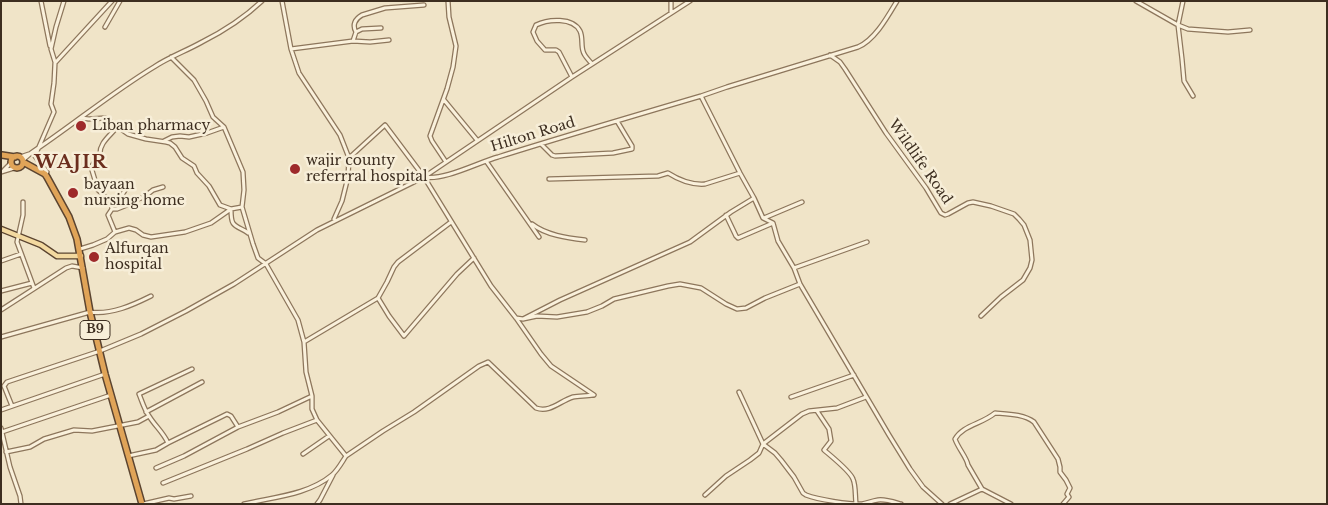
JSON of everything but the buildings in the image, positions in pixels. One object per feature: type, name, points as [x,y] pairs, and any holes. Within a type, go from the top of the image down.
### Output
[{"type":"highway","points":[[2,155],[20,159],[45,174]]},
{"type":"highway","points":[[2,155],[14,165],[32,167]]},
{"type":"highway","points":[[14,165],[20,159]]},
{"type":"highway","points":[[14,165],[22,165],[20,159]]},
{"type":"highway","name":"B9","points":[[45,174],[69,217],[80,249],[90,312],[105,374],[142,504]]},
{"type":"main road","points":[[1,229],[50,249],[57,256],[80,256]]},
{"type":"main road","points":[[66,255],[80,249]]},
{"type":"street","points":[[41,1],[55,63],[51,104],[54,112],[35,156],[47,172],[45,174]]},
{"type":"street","points":[[51,49],[64,1]]},
{"type":"street","points":[[55,63],[112,1]]},
{"type":"street","points":[[105,27],[120,1]]},
{"type":"street","points":[[20,159],[39,148],[136,78],[171,57],[234,24],[262,1]]},
{"type":"street","points":[[282,1],[291,49],[299,73],[340,135],[350,158],[348,177],[342,201],[334,220]]},
{"type":"street","points":[[446,162],[430,136],[452,72],[456,46],[449,17],[448,1]]},
{"type":"street","points":[[671,1],[671,13]]},
{"type":"street","points":[[12,406],[4,386],[7,382],[100,351],[141,334],[186,311],[266,264],[309,234],[424,177],[572,77],[690,1]]},
{"type":"street","name":"Hilton Road","points":[[424,177],[429,178],[454,172],[858,47],[874,35],[897,1]]},
{"type":"street","points":[[1136,1],[1188,29],[1228,32],[1250,30]]},
{"type":"street","points":[[1182,1],[1178,25],[1184,81],[1193,96]]},
{"type":"street","points":[[354,41],[356,32],[354,28],[358,17],[385,8],[424,5]]},
{"type":"street","points":[[572,77],[559,52],[556,50],[545,50],[537,41],[533,32],[536,25],[548,20],[556,20],[576,26],[581,34],[583,50],[592,64]]},
{"type":"street","points":[[356,32],[362,29],[381,28]]},
{"type":"street","points":[[291,49],[354,41],[388,40]]},
{"type":"street","name":"Wildlife Road","points":[[830,55],[840,62],[845,69],[941,213],[948,214],[968,202],[973,202],[1014,214],[1024,225],[1030,240],[1032,260],[1030,268],[1023,280],[981,316]]},
{"type":"street","points":[[171,57],[194,80],[213,117],[224,127],[243,172],[244,190],[242,207],[258,258],[266,264],[298,320],[304,342],[306,372],[312,396],[312,409],[317,420],[346,456]]},
{"type":"street","points":[[701,96],[763,218],[773,223],[778,241],[794,268],[800,284],[866,396],[910,469],[923,487],[942,504]]},
{"type":"street","points":[[444,99],[477,140]]},
{"type":"street","points":[[80,118],[89,120],[105,118],[128,134],[166,142],[175,147],[182,158],[194,166],[220,205],[231,209]]},
{"type":"street","points":[[541,144],[552,156],[605,154],[632,149],[617,121]]},
{"type":"street","points":[[317,504],[333,474],[346,456],[414,412],[479,366],[488,362],[540,410],[550,408],[574,397],[594,395],[551,366],[541,354],[491,286],[424,177],[385,126],[350,158]]},
{"type":"street","points":[[115,232],[108,215],[112,209],[111,202],[98,190],[91,167],[100,155],[102,144],[117,127]]},
{"type":"street","points":[[163,142],[172,137],[189,137],[224,127]]},
{"type":"street","points":[[486,161],[539,237]]},
{"type":"street","points":[[2,172],[14,165]]},
{"type":"street","points":[[549,179],[658,176],[668,173],[678,179],[705,184],[740,173]]},
{"type":"street","points":[[111,202],[122,195],[129,184]]},
{"type":"street","points":[[112,209],[118,209],[144,197],[153,190],[163,187]]},
{"type":"street","points":[[523,319],[560,300],[690,242],[726,215],[754,198]]},
{"type":"street","points":[[23,202],[17,242],[34,288]]},
{"type":"street","points":[[763,218],[802,202]]},
{"type":"street","points":[[80,249],[107,239],[115,232],[129,228],[151,237],[185,232],[211,223],[231,209],[242,207]]},
{"type":"street","points":[[231,209],[233,223],[243,228],[250,235]]},
{"type":"street","points":[[726,215],[738,238],[773,223]]},
{"type":"street","points":[[527,220],[534,226],[548,232],[585,240]]},
{"type":"street","points":[[304,342],[378,298],[398,262],[451,222]]},
{"type":"street","points":[[794,268],[867,242]]},
{"type":"street","points":[[1,260],[21,254]]},
{"type":"street","points":[[378,298],[388,316],[404,336],[457,274],[474,258]]},
{"type":"street","points":[[1,310],[66,268],[72,266],[83,268]]},
{"type":"street","points":[[1,292],[32,283]]},
{"type":"street","points":[[516,318],[557,317],[587,312],[614,299],[680,284],[701,288],[737,309],[746,308],[800,284]]},
{"type":"street","points":[[1,337],[90,312],[96,313],[125,307],[151,296]]},
{"type":"street","points":[[168,443],[162,431],[148,414],[139,394],[192,370]]},
{"type":"street","points":[[1,410],[105,374]]},
{"type":"street","points":[[791,397],[854,375]]},
{"type":"street","points":[[6,452],[30,447],[44,439],[74,430],[90,431],[138,422],[202,382]]},
{"type":"street","points":[[739,392],[763,444],[781,460],[806,495],[863,504],[876,500],[901,504]]},
{"type":"street","points":[[2,432],[112,394]]},
{"type":"street","points":[[156,468],[238,428],[312,396]]},
{"type":"street","points":[[705,495],[726,476],[759,453],[763,444],[802,414],[837,408],[866,396]]},
{"type":"street","points":[[817,411],[830,429],[830,442],[824,450],[852,476],[856,503]]},
{"type":"street","points":[[1011,504],[982,489],[955,440],[965,429],[987,420],[995,413],[1012,414],[1034,422],[1053,451],[1060,467],[1060,472],[1070,488],[1069,497],[1063,504]]},
{"type":"street","points":[[128,456],[156,450],[227,414],[231,416],[238,428]]},
{"type":"street","points":[[163,482],[317,420]]},
{"type":"street","points":[[1,428],[21,504]]},
{"type":"street","points":[[303,454],[329,436]]},
{"type":"street","points":[[244,504],[312,488],[333,474]]},
{"type":"street","points":[[950,504],[982,489]]},
{"type":"street","points":[[142,504],[168,498],[174,499],[191,496]]},
{"type":"street","points":[[168,498],[170,504]]},
{"type":"place","name":"Liban pharmacy","points":[[81,126]]},
{"type":"place","name":"wajir county referrral hospital","points":[[295,169]]},
{"type":"place","name":"bayaan nursing home","points":[[73,193]]},
{"type":"place","name":"Alfurqan hospital","points":[[94,257]]},
{"type":"district","name":"WAJIR","points":[[71,163]]}]
